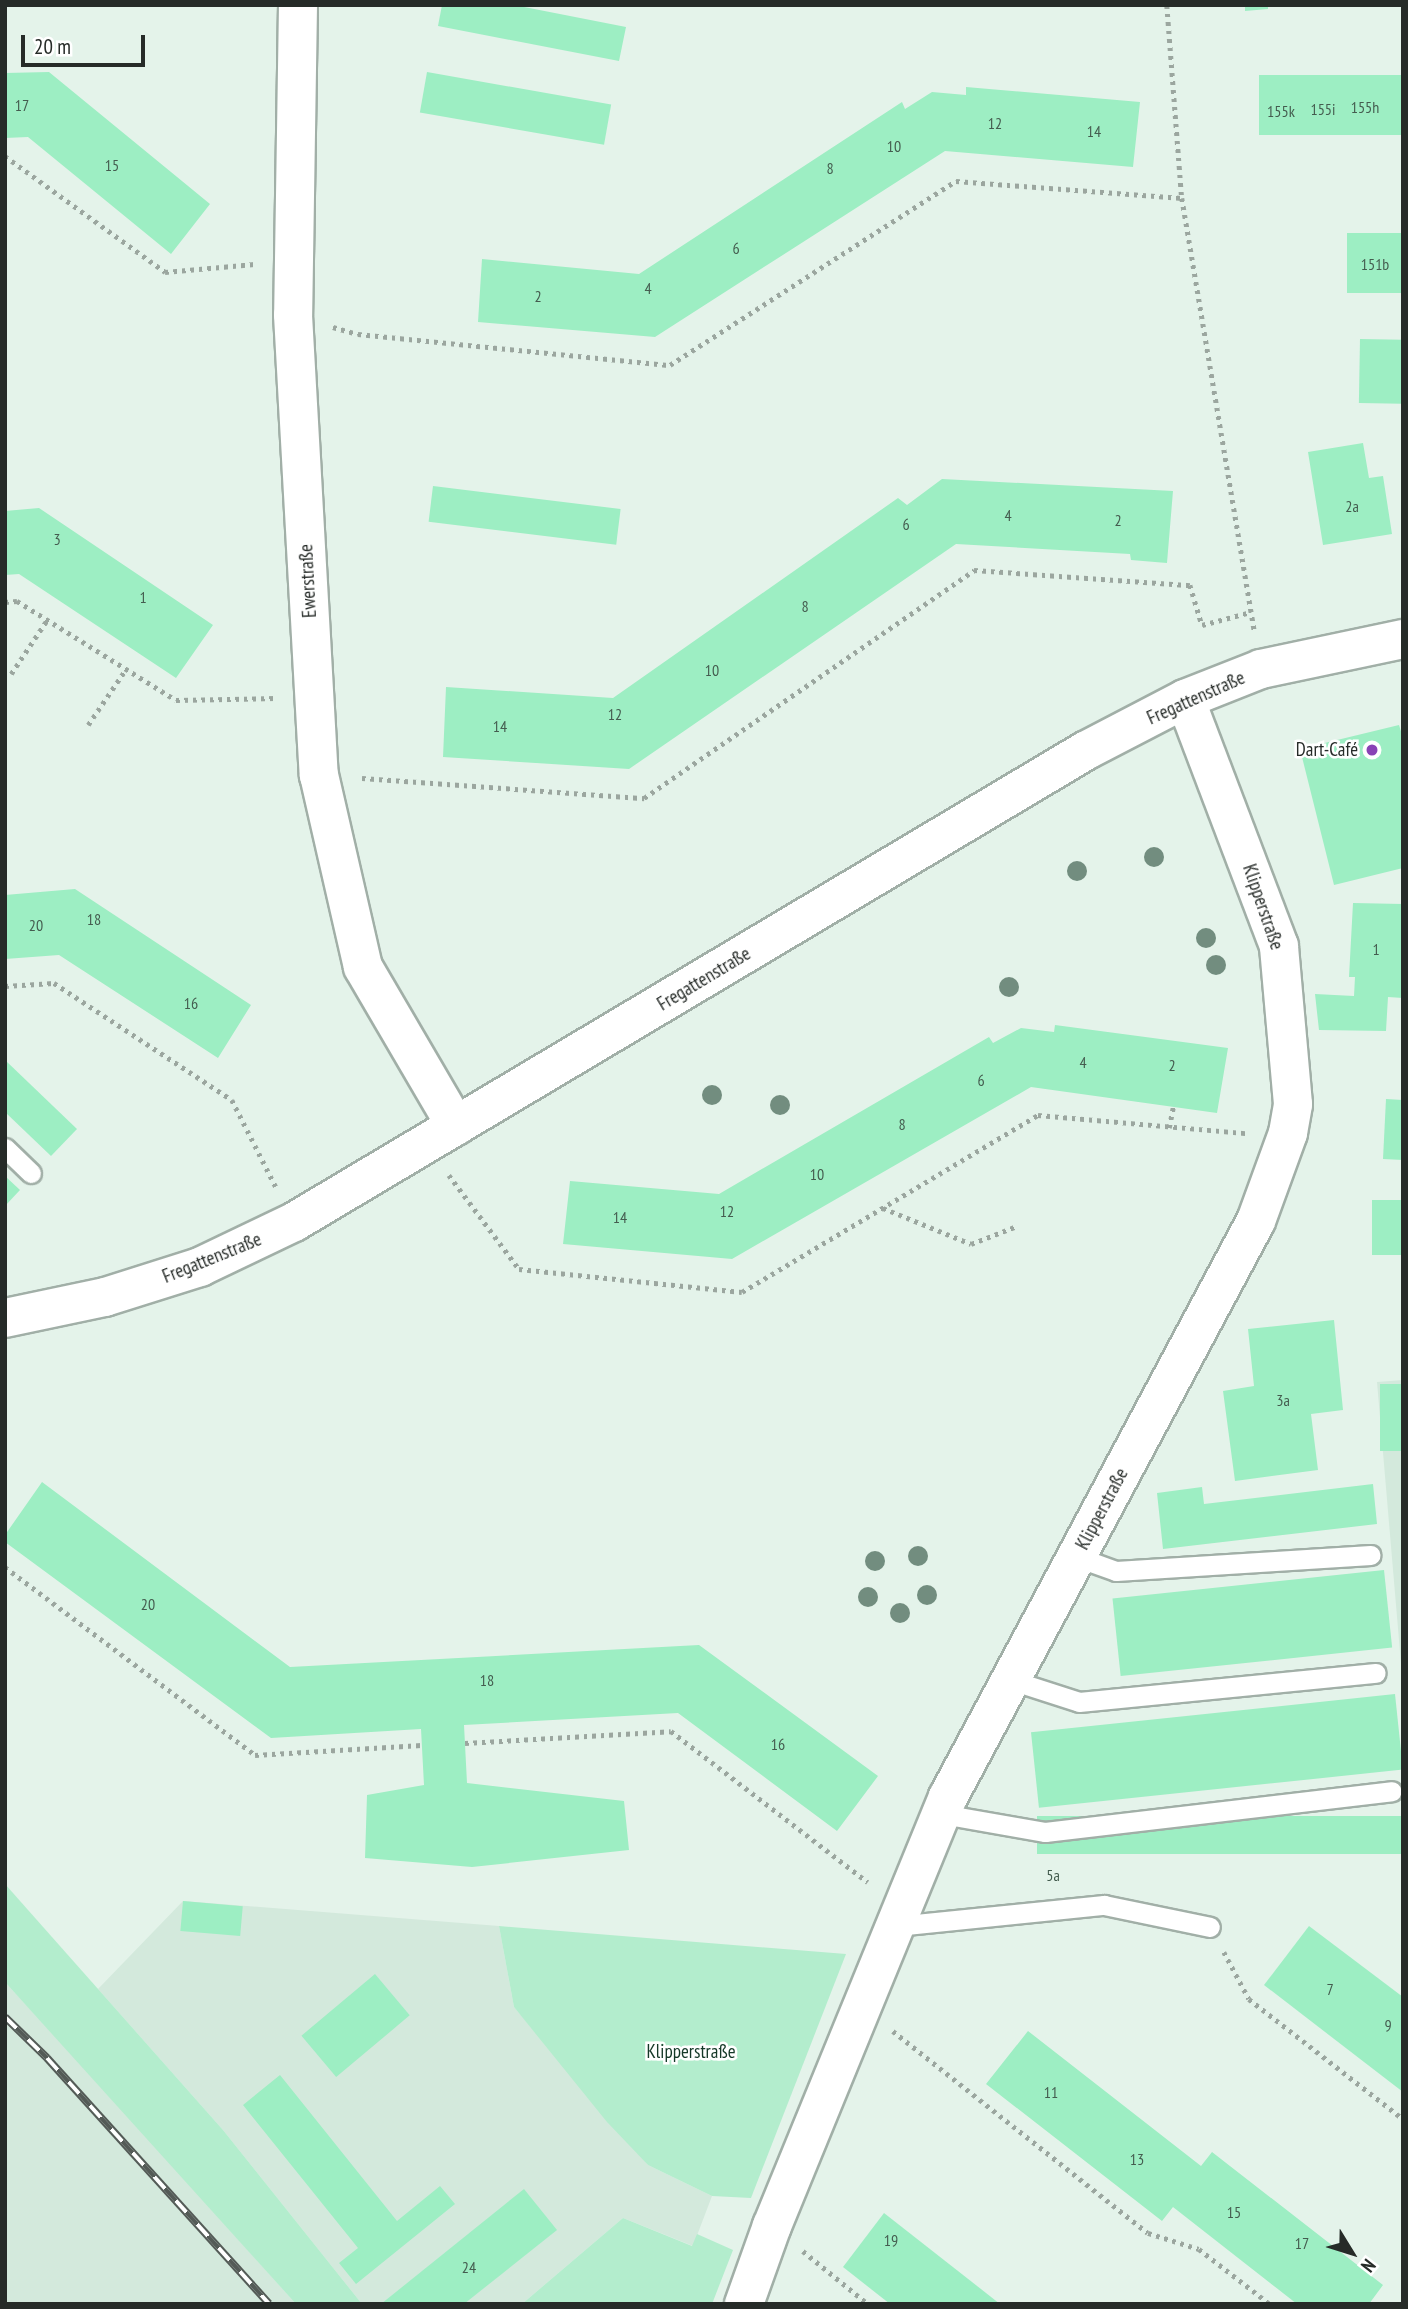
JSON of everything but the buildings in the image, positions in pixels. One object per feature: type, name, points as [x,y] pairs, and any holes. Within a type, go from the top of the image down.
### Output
[{"type":"street","name":"Ewerstraße","points":[[298,5],[293,315],[319,775],[363,967],[442,1134]]},
{"type":"street","name":"Fregattenstraße","points":[[5,1318],[105,1297],[200,1267],[294,1222],[1085,751],[1185,699],[1261,669],[1403,639]]},
{"type":"street","name":"Klipperstraße","points":[[744,2304],[772,2226],[942,1814],[1256,1221],[1288,1133],[1293,1104],[1279,946],[1185,699]]},
{"type":"lane","points":[[5,1148],[31,1173]]},
{"type":"lane","points":[[1077,1557],[1116,1571],[1370,1555]]},
{"type":"lane","points":[[1011,1681],[1079,1702],[1376,1673]]},
{"type":"lane","points":[[942,1814],[1045,1832],[1392,1791]]},
{"type":"lane","points":[[899,1917],[1104,1905],[1210,1927]]},
{"type":"path","points":[[1167,5],[1182,198],[1261,669]]},
{"type":"path","points":[[5,156],[165,272],[295,260]]},
{"type":"path","points":[[293,315],[358,334],[670,365],[956,181],[1182,198]]},
{"type":"path","points":[[319,775],[644,798],[974,570],[1190,585],[1202,625],[1251,612]]},
{"type":"path","points":[[5,602],[17,601],[176,700],[315,696]]},
{"type":"path","points":[[10,674],[47,620]]},
{"type":"path","points":[[88,725],[126,669]]},
{"type":"path","points":[[5,986],[54,983],[232,1100],[294,1222]]},
{"type":"path","points":[[1169,1128],[1172,1107]]},
{"type":"path","points":[[442,1134],[461,1194],[519,1269],[742,1292],[1038,1115],[1224,1133],[1288,1133]]},
{"type":"path","points":[[882,1208],[971,1244],[1017,1226]]},
{"type":"path","points":[[5,1567],[256,1755],[422,1745]]},
{"type":"path","points":[[465,1743],[671,1731],[899,1917]]},
{"type":"path","points":[[1210,1927],[1249,1999],[1403,2119]]},
{"type":"path","points":[[862,2007],[1148,2233],[1199,2249],[1270,2304]]},
{"type":"path","points":[[772,2226],[868,2304]]},
{"type":"shaded area","points":[[1403,1380],[1403,1687],[1377,1382]]},
{"type":"shaded area","points":[[183,1901],[499,1926],[514,2007],[648,2165],[712,2196],[693,2246],[623,2218],[522,2304],[362,2304],[223,2130],[98,1989]]},
{"type":"shaded area","points":[[5,1982],[123,2110],[296,2304],[5,2304]]},
{"type":"green space","points":[[5,1884],[223,2130],[362,2304],[296,2304],[5,1982]]},
{"type":"green space","name":"Klipperstraße","points":[[499,1926],[846,1954],[751,2198],[712,2196],[648,2165],[607,2122],[514,2007]]},
{"type":"green space","points":[[623,2218],[692,2246],[697,2234],[733,2250],[712,2304],[522,2304]]},
{"type":"railway","points":[[5,2017],[47,2058],[269,2304]]},
{"type":"place","name":"Dart-Café","points":[[1372,750]]}]
